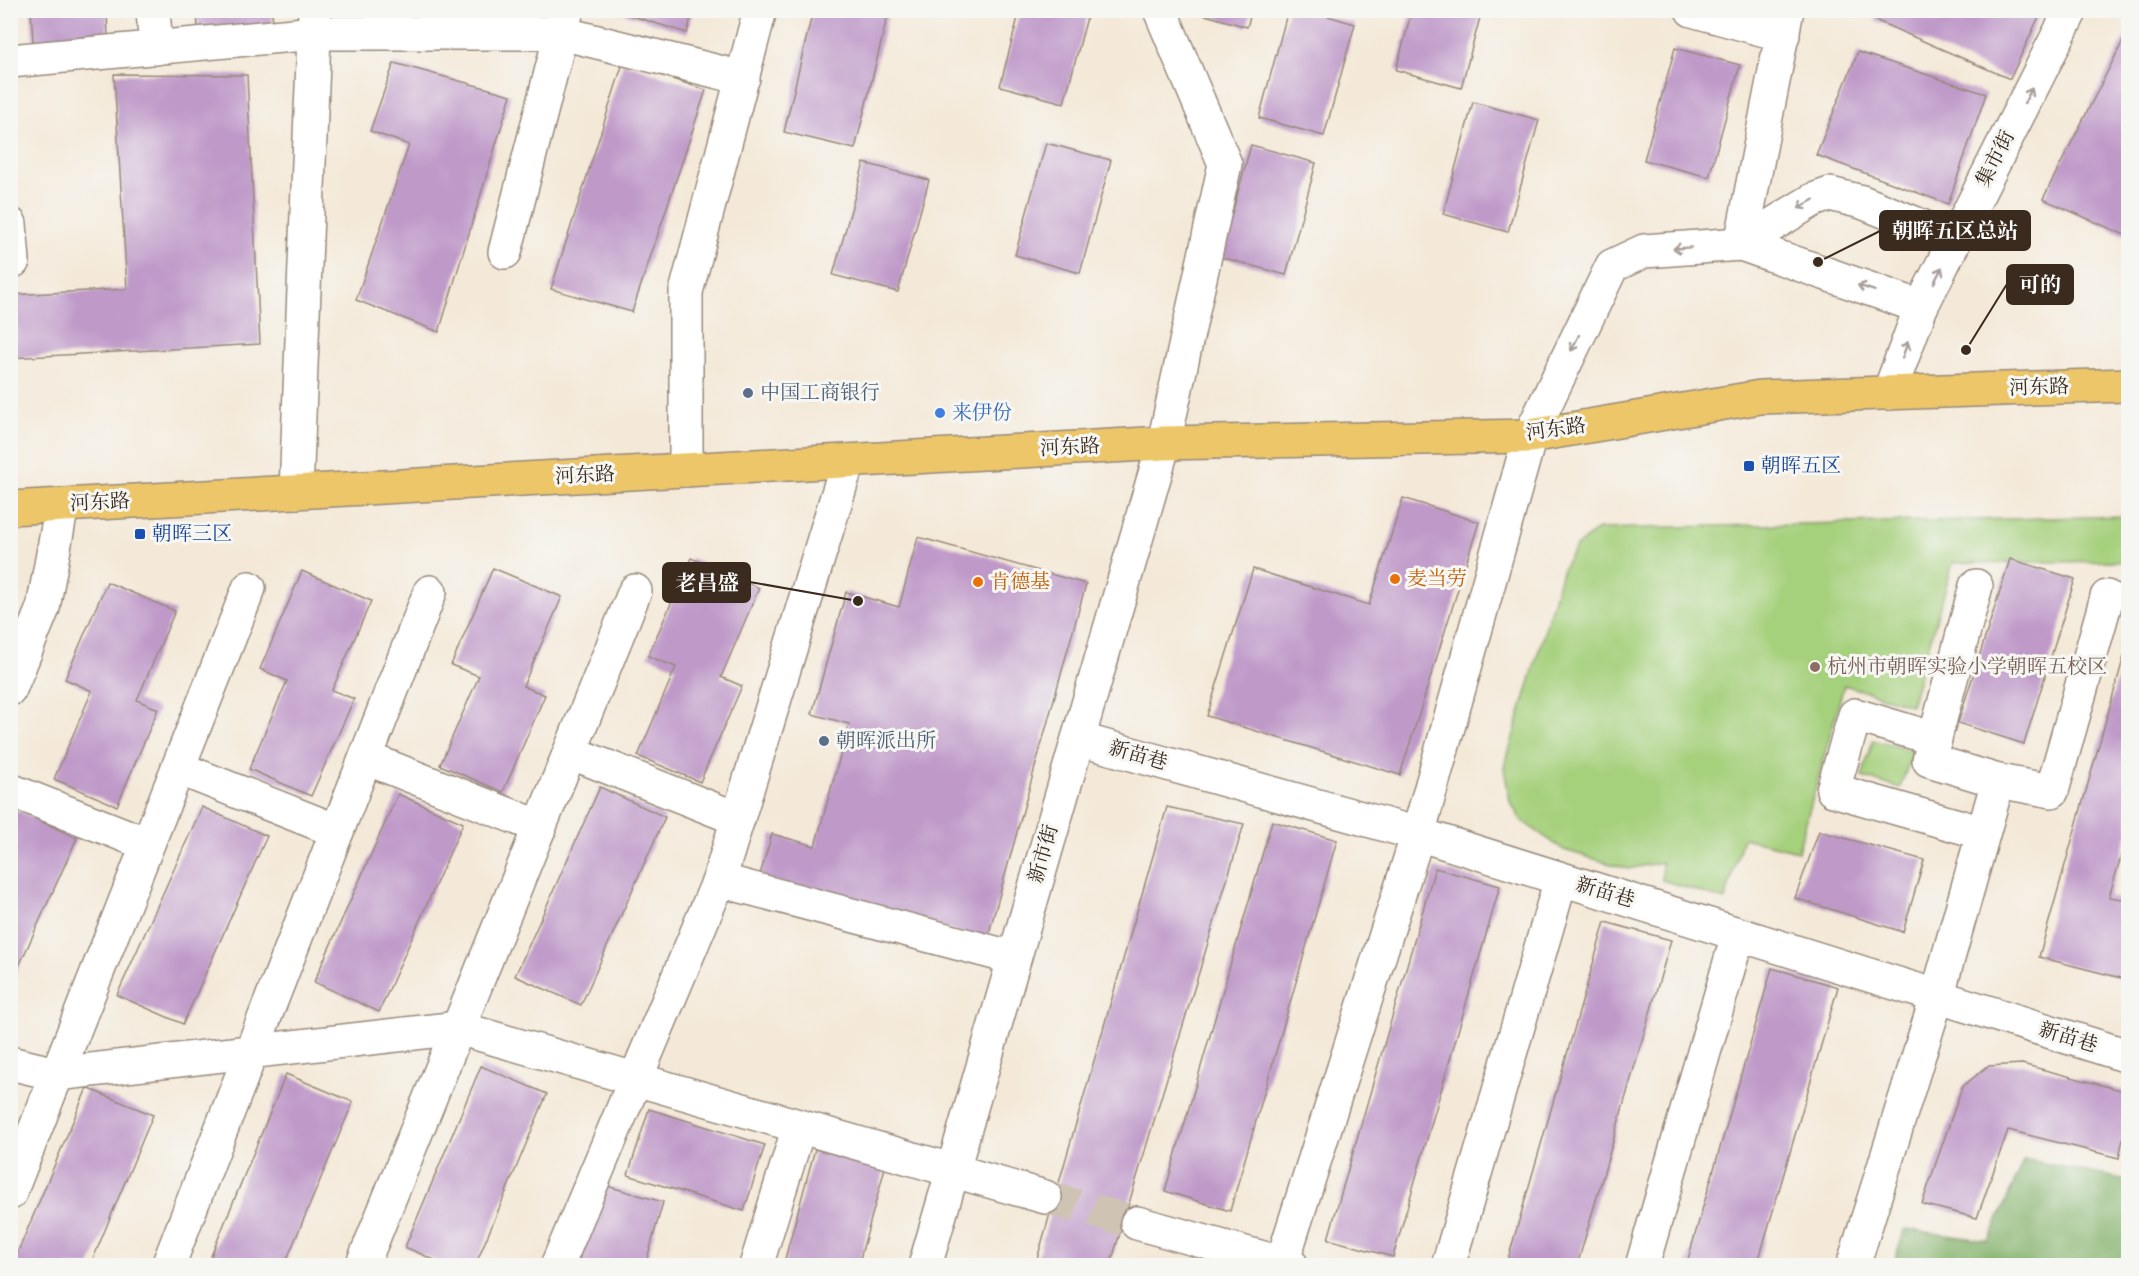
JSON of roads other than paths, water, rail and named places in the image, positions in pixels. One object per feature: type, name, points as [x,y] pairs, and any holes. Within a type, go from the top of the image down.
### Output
[{"type":"main road","name":"河东路","points":[[10,508],[1164,443],[1530,436],[1760,397],[2128,386]]},
{"type":"street","points":[[153,10],[156,48]]},
{"type":"street","points":[[686,470],[686,292],[760,10]]},
{"type":"street","name":"新市街","points":[[925,1266],[1164,443],[1225,164],[1160,10]]},
{"type":"street","points":[[1692,10],[1785,23],[1741,244]]},
{"type":"street","name":"集市街","points":[[1889,393],[1921,308],[2071,10]]},
{"type":"street","points":[[296,492],[315,22]]},
{"type":"street","points":[[10,61],[156,48],[315,22],[564,22],[743,78]]},
{"type":"street","points":[[506,252],[564,22]]},
{"type":"street","points":[[1741,244],[1813,200],[1830,194],[1862,202],[1954,242]]},
{"type":"street","points":[[10,224],[13,261]]},
{"type":"street","points":[[1137,1223],[1287,1264],[1419,834],[1530,436],[1612,266],[1644,251],[1741,244],[1921,308]]},
{"type":"street","points":[[557,1266],[719,880],[848,461]]},
{"type":"street","points":[[10,689],[43,608],[62,505]]},
{"type":"street","points":[[1976,586],[1929,760],[1998,781],[2052,791],[2108,597]]},
{"type":"street","points":[[10,1193],[249,588]]},
{"type":"street","points":[[374,1262],[458,1028],[635,591]]},
{"type":"street","points":[[168,1266],[430,592]]},
{"type":"street","points":[[1935,739],[1855,715],[1833,790],[1983,833]]},
{"type":"street","name":"新苗巷","points":[[1078,739],[1419,834],[2128,1056]]},
{"type":"street","points":[[570,752],[738,819]]},
{"type":"street","points":[[366,758],[540,827]]},
{"type":"street","points":[[178,768],[337,831]]},
{"type":"street","points":[[1853,1266],[1937,997],[1998,781]]},
{"type":"street","points":[[10,790],[147,844]]},
{"type":"street","points":[[1448,1266],[1561,879]]},
{"type":"street","points":[[719,880],[1014,958]]},
{"type":"street","points":[[1642,1266],[1738,935]]},
{"type":"street","points":[[10,1062],[56,1074],[458,1028],[1045,1197]]},
{"type":"street","points":[[756,1266],[799,1127]]},
{"type":"tunnel","points":[[1045,1197],[1137,1223]]},
{"type":"place","name":"朝晖五区总站","points":[[1818,262]]},
{"type":"place","name":"可的","points":[[1966,350]]},
{"type":"place","name":"中国工商银行","points":[[748,393]]},
{"type":"place","name":"来伊份","points":[[940,413]]},
{"type":"place","name":"朝晖五区","points":[[1749,466]]},
{"type":"place","name":"朝晖三区","points":[[140,534]]},
{"type":"place","name":"麦当劳","points":[[1395,579]]},
{"type":"place","name":"肯德基","points":[[978,582]]},
{"type":"place","name":"老昌盛","points":[[858,601]]},
{"type":"place","name":"杭州市朝晖实验小学朝晖五校区","points":[[1815,667]]},
{"type":"place","name":"朝晖派出所","points":[[824,741]]}]
